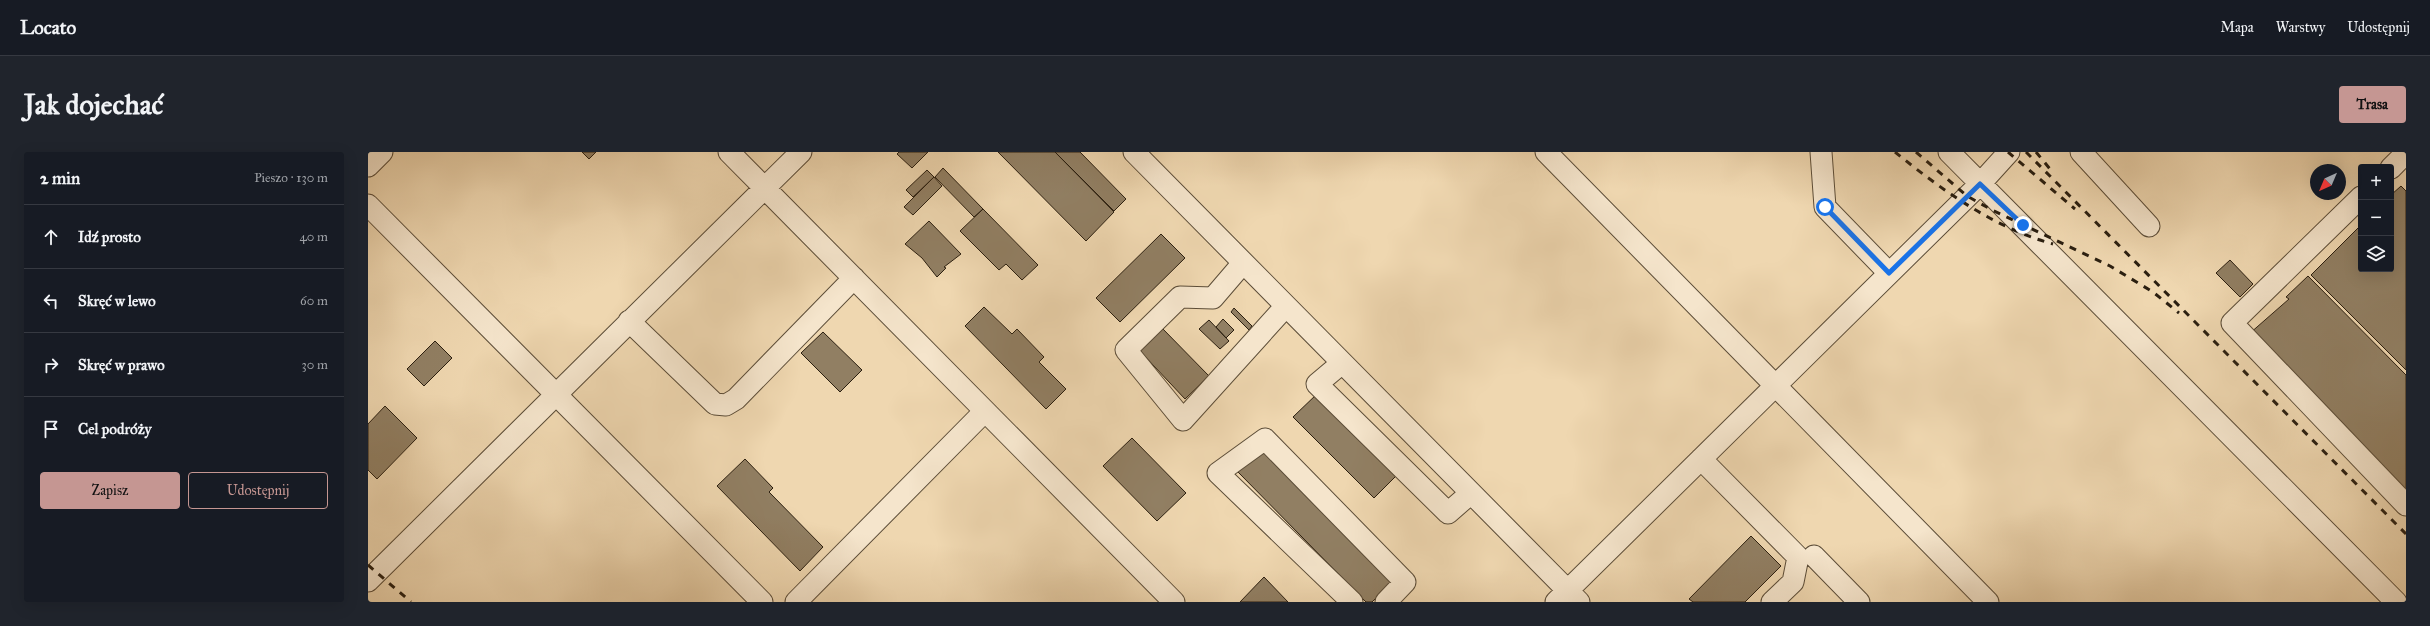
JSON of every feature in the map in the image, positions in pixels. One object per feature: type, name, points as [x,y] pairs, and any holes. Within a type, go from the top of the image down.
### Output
[{"type":"lane","points":[[368,166],[382,152]]},
{"type":"lane","points":[[729,152],[1174,602]]},
{"type":"lane","points":[[368,581],[555,394],[801,152]]},
{"type":"lane","points":[[1134,152],[1471,493],[1567,598],[1701,459],[1980,184],[2009,152]]},
{"type":"lane","points":[[1546,152],[1988,602]]},
{"type":"lane","points":[[1821,152],[1825,207],[1889,273]]},
{"type":"lane","points":[[1949,152],[2396,602]]},
{"type":"lane","points":[[2081,152],[2149,226]]},
{"type":"lane","points":[[2394,165],[2406,153]]},
{"type":"lane","points":[[2358,200],[2232,323],[2406,505]]},
{"type":"lane","points":[[368,205],[762,602]]},
{"type":"lane","points":[[1243,263],[1213,298],[1180,297],[1126,350],[1183,420],[1286,306]]},
{"type":"lane","points":[[629,321],[716,404],[726,405],[736,399],[854,278]]},
{"type":"lane","points":[[1342,363],[1317,384],[1448,513],[1471,493]]},
{"type":"lane","points":[[796,602],[985,411]]},
{"type":"lane","points":[[1352,602],[1218,473],[1265,439],[1405,582],[1386,602]]},
{"type":"lane","points":[[1701,459],[1798,557],[1793,582],[1772,602]]},
{"type":"lane","points":[[1814,556],[1859,602]]},
{"type":"building","points":[[582,152],[596,152],[589,159]]},
{"type":"building","points":[[899,152],[928,152],[912,168],[897,154]]},
{"type":"building","points":[[998,152],[1055,152],[1114,212],[1086,241]]},
{"type":"building","points":[[1055,152],[1080,152],[1126,199],[1114,211]]},
{"type":"building","points":[[943,168],[983,209],[974,217],[935,177]]},
{"type":"building","points":[[927,170],[934,177],[913,197],[906,190]]},
{"type":"building","points":[[934,177],[942,186],[913,215],[904,207]]},
{"type":"building","points":[[2401,186],[2406,191],[2406,370],[2311,275],[2358,228],[2358,272],[2394,272],[2394,192]]},
{"type":"building","points":[[983,209],[1038,265],[1022,280],[1006,264],[999,270],[960,231]]},
{"type":"building","points":[[929,221],[961,254],[944,267],[946,268],[937,277],[922,258],[905,244]]},
{"type":"building","points":[[1161,234],[1185,258],[1120,322],[1096,298]]},
{"type":"building","points":[[2230,260],[2253,284],[2240,297],[2216,273]]},
{"type":"building","points":[[2308,276],[2406,375],[2406,493],[2249,334],[2289,299],[2286,297]]},
{"type":"building","points":[[984,307],[1012,334],[1017,329],[1044,357],[1039,362],[1066,389],[1046,409],[965,326]]},
{"type":"building","points":[[1234,308],[1252,326],[1249,330],[1231,312]]},
{"type":"building","points":[[1223,319],[1234,330],[1226,338],[1216,327]]},
{"type":"building","points":[[1209,320],[1229,341],[1220,349],[1199,329]]},
{"type":"building","points":[[1161,327],[1209,376],[1185,399],[1138,349]]},
{"type":"building","points":[[823,332],[862,370],[840,392],[801,353]]},
{"type":"building","points":[[435,341],[452,358],[424,386],[407,369]]},
{"type":"building","points":[[1319,392],[1399,473],[1374,498],[1293,417]]},
{"type":"building","points":[[385,406],[417,438],[377,479],[368,470],[368,424]]},
{"type":"building","points":[[1132,438],[1186,493],[1157,521],[1103,466]]},
{"type":"building","points":[[1262,448],[1394,580],[1372,602],[1366,602],[1238,472]]},
{"type":"building","points":[[745,459],[773,488],[769,492],[823,547],[800,571],[717,486]]},
{"type":"building","points":[[1751,536],[1781,566],[1745,602],[1693,602],[1689,599]]},
{"type":"building","points":[[1264,577],[1288,602],[1240,602]]},
{"type":"railway","points":[[1895,152],[1950,194],[1989,218],[2031,237],[2053,244]]},
{"type":"railway","points":[[1916,152],[1967,196],[1992,210],[2110,266],[2153,292],[2179,313]]},
{"type":"railway","points":[[2008,152],[2075,209]]},
{"type":"railway","points":[[2026,152],[2406,534]]},
{"type":"railway","points":[[2036,152],[2050,169]]},
{"type":"railway","points":[[368,565],[411,602]]},
{"type":"route","points":[[1825,207],[1889,273],[1980,184],[2023,225]]}]
